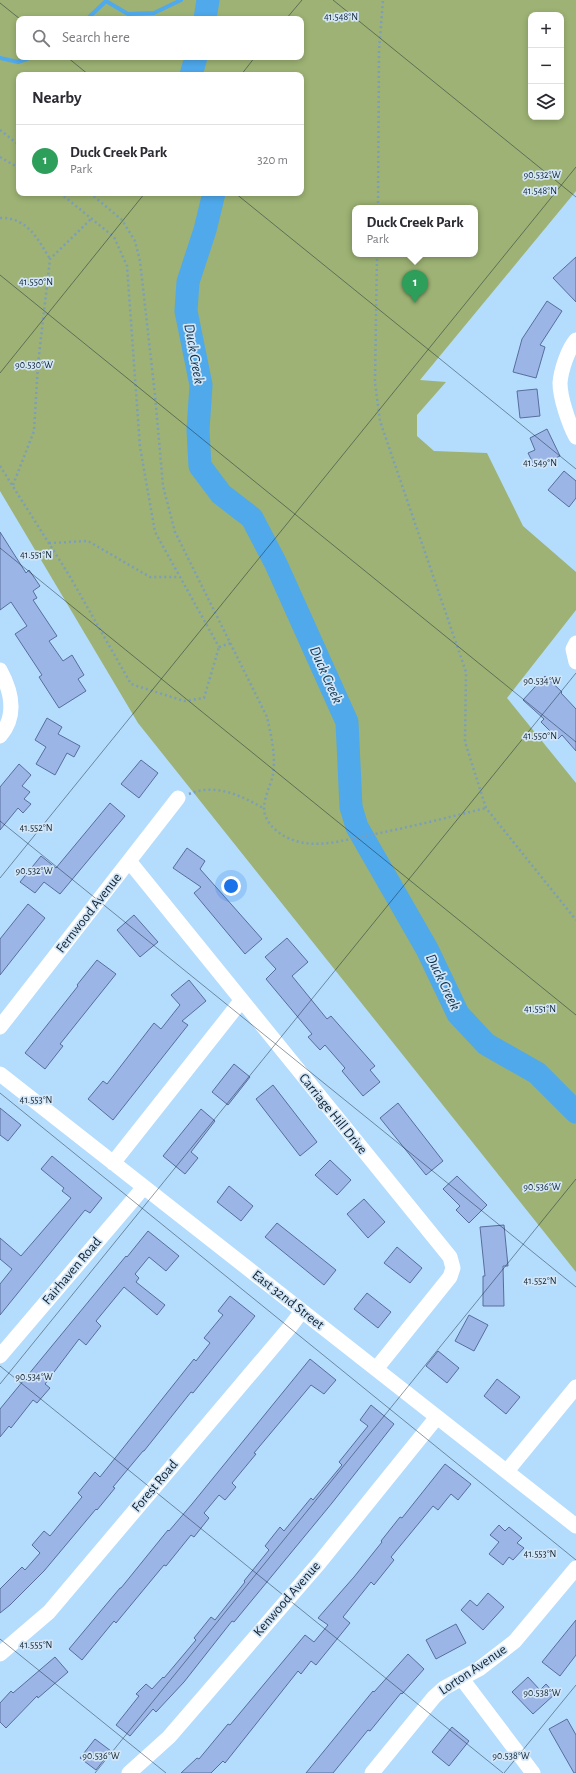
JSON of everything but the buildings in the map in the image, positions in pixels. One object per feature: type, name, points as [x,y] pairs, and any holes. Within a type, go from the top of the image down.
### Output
[{"type":"street","points":[[576,340],[569,348],[560,383],[568,421],[576,437]]},
{"type":"street","points":[[576,644],[573,649],[576,662]]},
{"type":"street","points":[[0,670],[7,682],[12,700],[11,715],[5,730],[0,736]]},
{"type":"street","name":"Fernwood Avenue","points":[[0,1027],[178,798]]},
{"type":"street","name":"Carriage Hill Drive","points":[[129,861],[450,1257],[453,1268],[450,1277],[376,1369]]},
{"type":"street","points":[[113,1163],[241,1001]]},
{"type":"street","name":"East 32nd Street","points":[[0,1074],[576,1526]]},
{"type":"street","name":"Fairhaven Road","points":[[0,1356],[144,1187]]},
{"type":"street","name":"Forest Road","points":[[0,1654],[49,1612],[302,1311]]},
{"type":"street","points":[[506,1471],[576,1387]]},
{"type":"street","name":"Kenwood Avenue","points":[[129,1773],[180,1724],[320,1562],[437,1417]]},
{"type":"street","name":"Lorton Avenue","points":[[372,1773],[434,1697],[444,1688],[479,1669],[515,1641],[576,1568]]},
{"type":"street","points":[[462,1679],[533,1773]]},
{"type":"path","points":[[378,205],[379,50],[383,0]]},
{"type":"path","points":[[0,130],[16,143]]},
{"type":"path","points":[[0,157],[16,166]]},
{"type":"path","points":[[0,466],[49,543],[131,684],[184,701],[204,698],[220,646],[155,532],[140,447],[127,266],[114,237],[64,196]]},
{"type":"path","points":[[94,196],[122,220],[135,241],[140,261],[155,395],[163,486],[175,532],[267,716],[273,750],[273,773],[263,808]]},
{"type":"path","points":[[0,218],[11,218],[33,231],[50,259],[38,364],[34,431],[13,485]]},
{"type":"path","points":[[50,259],[91,219]]},
{"type":"path","points":[[377,257],[375,383],[380,420],[466,672],[465,742],[486,808],[576,920]]},
{"type":"path","points":[[49,543],[88,541],[150,577],[180,577]]},
{"type":"path","points":[[220,646],[231,643]]},
{"type":"path","points":[[178,798],[196,791],[225,791],[243,796],[263,808],[269,822],[284,836],[306,843],[326,844],[402,829],[486,808]]},
{"type":"green space","points":[[0,0],[576,0],[576,191],[420,380],[446,382],[417,415],[417,436],[434,451],[487,453],[523,526],[576,572],[576,610],[507,698],[576,783],[576,1272],[138,723],[0,491]]},
{"type":"waterway","points":[[90,16],[106,1],[128,14],[154,13],[181,0]]},
{"type":"waterway","name":"Duck Creek","points":[[205,16],[208,0]]},
{"type":"waterway","points":[[0,58],[18,62],[24,60]]},
{"type":"waterway","name":"Duck Creek","points":[[192,72],[195,60]]},
{"type":"waterway","name":"Duck Creek","points":[[213,196],[205,230],[188,282],[186,311],[201,385],[198,430],[200,466],[221,494],[252,518],[276,564],[347,722],[351,807],[357,827],[427,949],[458,1014],[486,1044],[537,1073],[576,1112]]},
{"type":"place","name":"Duck Creek Park","points":[[415,303]]}]
